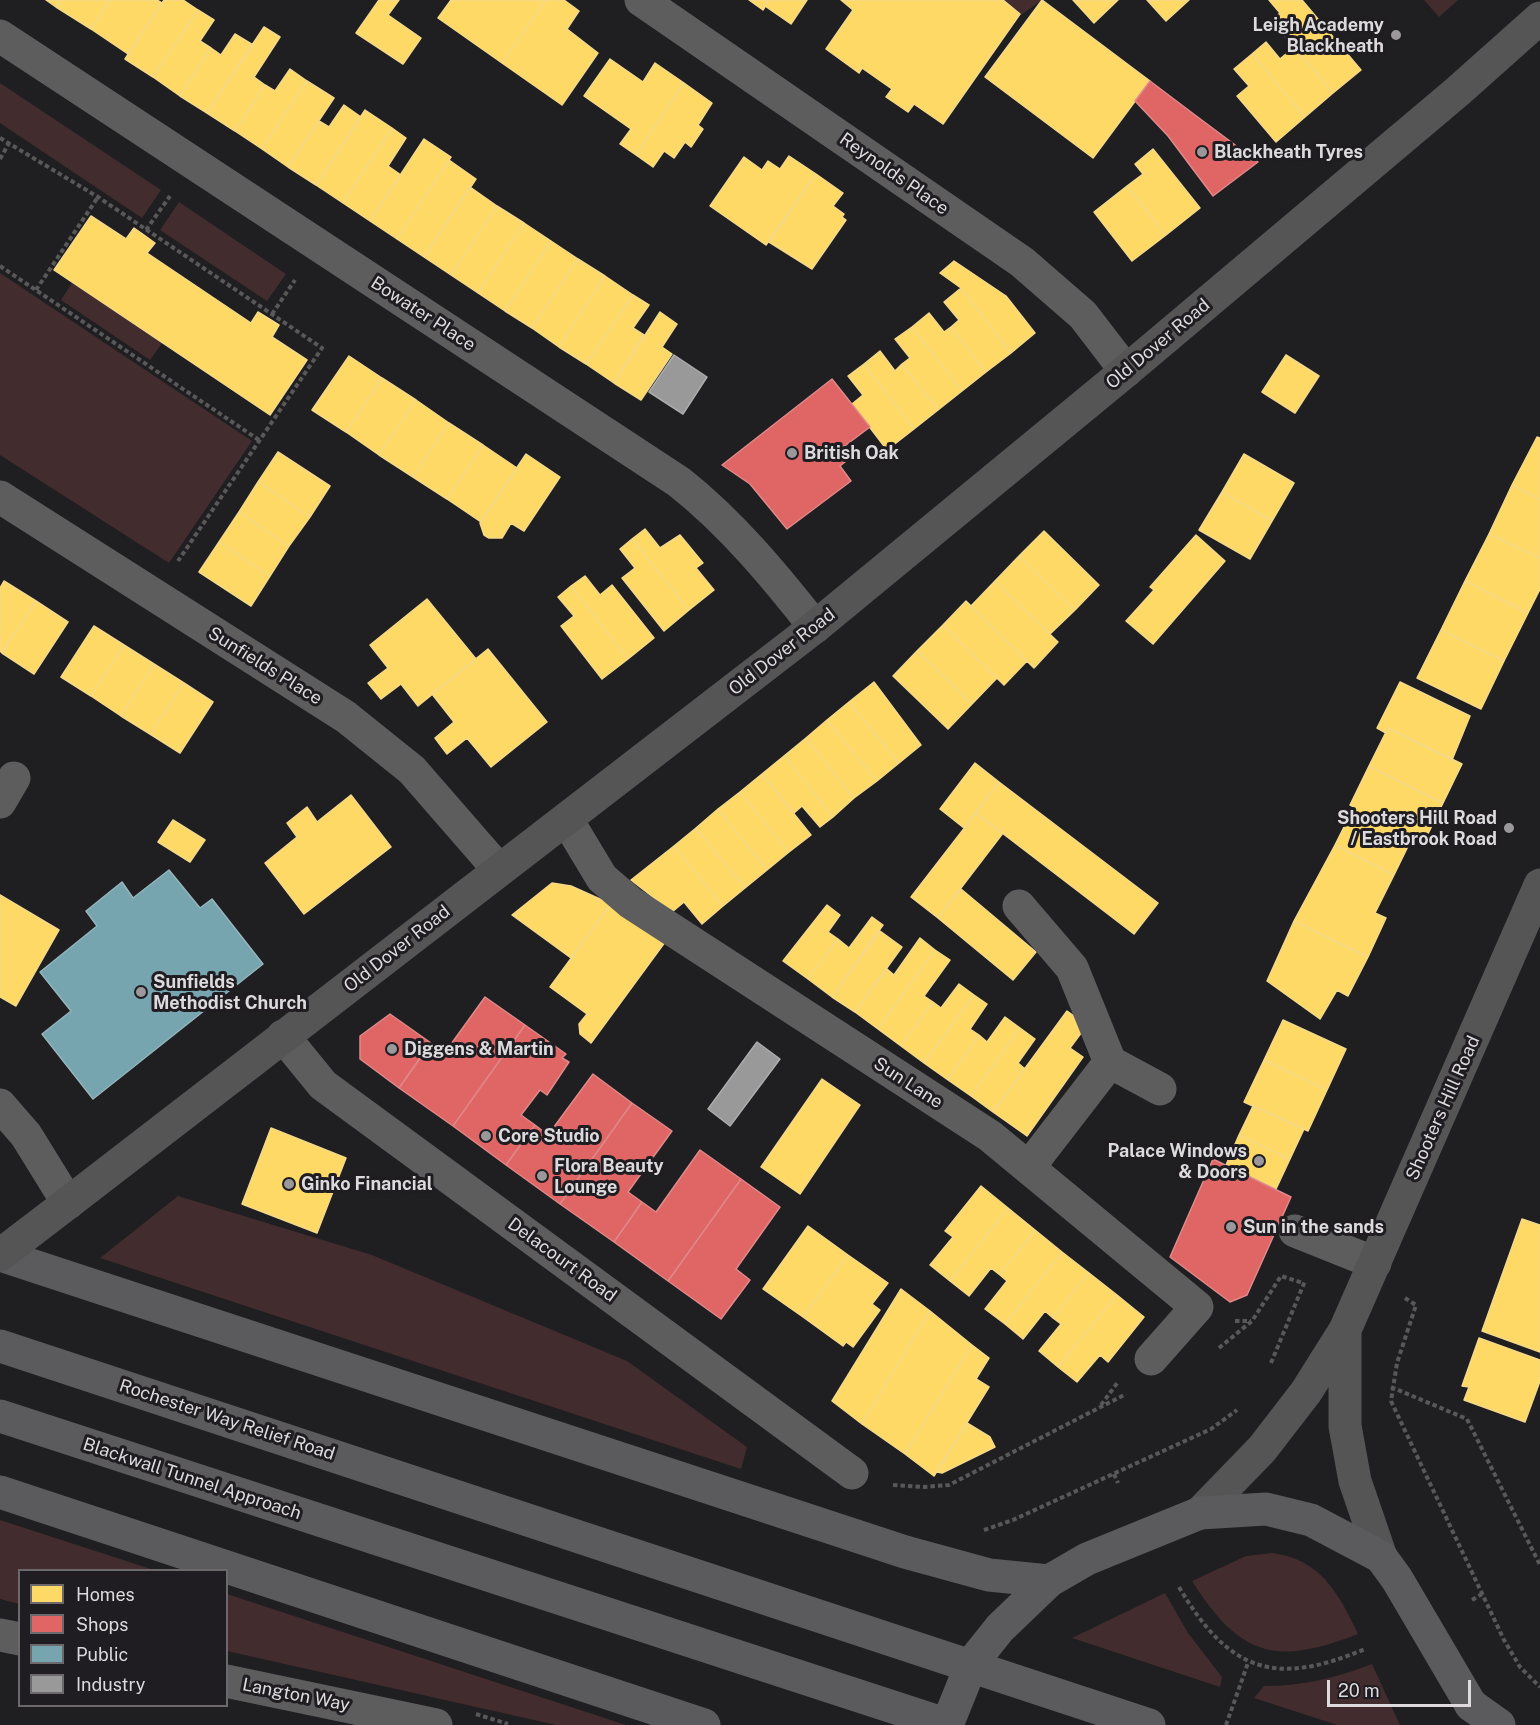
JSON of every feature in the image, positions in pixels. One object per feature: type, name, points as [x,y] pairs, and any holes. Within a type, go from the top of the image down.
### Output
[{"type":"highway","points":[[0,1255],[905,1551],[989,1575],[1049,1581]]},
{"type":"highway","name":"Rochester Way Relief Road","points":[[0,1346],[1149,1725]]},
{"type":"highway","name":"Blackwall Tunnel Approach","points":[[0,1416],[947,1725]]},
{"type":"highway","points":[[0,1492],[704,1725]]},
{"type":"highway","points":[[947,1725],[972,1663],[1000,1628],[1049,1581],[1087,1559],[1200,1513],[1266,1509],[1311,1520],[1381,1557],[1397,1579],[1473,1715],[1499,1725]]},
{"type":"main road","name":"Old Dover Road","points":[[0,1255],[815,627],[1126,371],[1457,92],[1540,18]]},
{"type":"main road","name":"Shooters Hill Road","points":[[1200,1513],[1262,1449],[1306,1392],[1345,1330],[1540,885]]},
{"type":"main road","name":"Shooters Hill Road","points":[[1345,1330],[1345,1426],[1355,1481],[1381,1557]]},
{"type":"street","name":"Reynolds Place","points":[[641,0],[1022,262],[1083,315],[1126,371]]},
{"type":"street","name":"Bowater Place","points":[[0,36],[679,482],[718,516],[788,592],[815,627]]},
{"type":"street","name":"Sunfields Place","points":[[0,497],[346,717],[412,770],[499,870]]},
{"type":"street","name":"Sun Lane","points":[[567,820],[602,878],[631,903],[990,1136],[1197,1307],[1150,1359]]},
{"type":"street","points":[[1019,906],[1072,968],[1110,1062],[1160,1089]]},
{"type":"street","name":"Delacourt Road","points":[[283,1036],[323,1085],[852,1473]]},
{"type":"street","points":[[1029,1167],[1110,1062]]},
{"type":"street","points":[[0,1105],[33,1147],[68,1203]]},
{"type":"street","points":[[1294,1231],[1373,1269]]},
{"type":"street","points":[[0,1635],[18,1639]]},
{"type":"street","name":"Langton Way","points":[[228,1681],[436,1725]]},
{"type":"path","points":[[0,138],[98,197],[322,348],[177,563]]},
{"type":"path","points":[[0,159],[9,143]]},
{"type":"path","points":[[147,230],[174,190]]},
{"type":"path","points":[[36,290],[98,197]]},
{"type":"path","points":[[0,266],[259,440]]},
{"type":"path","points":[[272,314],[299,273]]},
{"type":"path","points":[[1373,1269],[1416,1305],[1392,1387],[1391,1401],[1482,1594],[1520,1667],[1540,1687]]},
{"type":"path","points":[[1209,1354],[1227,1344],[1252,1321],[1281,1276],[1304,1283],[1267,1373]]},
{"type":"path","points":[[1392,1387],[1467,1419],[1540,1565]]},
{"type":"path","points":[[895,1483],[923,1487],[949,1485],[1130,1392]]},
{"type":"path","points":[[975,1530],[984,1530],[1013,1520],[1211,1429],[1242,1406]]},
{"type":"path","points":[[1113,1474],[1119,1483]]},
{"type":"path","points":[[1179,1587],[1205,1627],[1248,1663],[1276,1669],[1304,1668],[1337,1661],[1365,1649]]},
{"type":"path","points":[[1472,1599],[1482,1594]]},
{"type":"path","points":[[1226,1725],[1248,1663]]},
{"type":"path","points":[[505,1725],[513,1725]]},
{"type":"shaded area","points":[[1003,0],[1042,0],[1021,15]]},
{"type":"shaded area","points":[[1424,0],[1458,0],[1439,17]]},
{"type":"shaded area","points":[[0,83],[161,190],[142,218],[0,123]]},
{"type":"shaded area","points":[[179,202],[286,274],[267,301],[160,230]]},
{"type":"shaded area","points":[[0,273],[252,441],[169,563],[0,455]]},
{"type":"shaded area","points":[[72,283],[162,343],[150,360],[61,300]]},
{"type":"shaded area","points":[[178,1196],[372,1255],[627,1361],[747,1447],[741,1469],[100,1258]]},
{"type":"shaded area","points":[[0,1520],[151,1569],[18,1569],[18,1604],[0,1599]]},
{"type":"shaded area","points":[[1272,1553],[1289,1557],[1316,1571],[1335,1592],[1358,1634],[1304,1650],[1282,1651],[1262,1648],[1244,1640],[1227,1626],[1192,1581],[1246,1556]]},
{"type":"shaded area","points":[[1165,1593],[1188,1633],[1222,1677],[1220,1687],[1072,1638]]},
{"type":"shaded area","points":[[228,1594],[626,1725],[556,1725],[228,1651]]},
{"type":"shaded area","points":[[1372,1664],[1400,1725],[1337,1725],[1254,1698],[1264,1686],[1292,1685],[1319,1680]]},
{"type":"building: Homes","points":[[46,0],[61,0],[56,7]]},
{"type":"building: Homes","points":[[61,0],[110,0],[91,29],[56,7]]},
{"type":"building: Homes","points":[[110,0],[157,0],[162,3],[128,54],[91,29]]},
{"type":"building: Homes","points":[[164,0],[183,0],[198,10],[153,77],[125,59]]},
{"type":"building: Homes","points":[[379,0],[399,0],[388,15],[421,38],[403,64],[356,33]]},
{"type":"building: Homes","points":[[451,0],[546,0],[502,63],[438,18]]},
{"type":"building: Homes","points":[[546,0],[564,0],[579,11],[567,29],[598,53],[562,105],[502,63]]},
{"type":"building: Homes","points":[[749,0],[769,0],[763,10]]},
{"type":"building: Homes","points":[[769,0],[807,0],[791,24],[765,6]]},
{"type":"building: Homes","points":[[841,0],[1003,0],[1020,14],[943,124],[914,104],[908,112],[886,97],[892,89],[862,68],[859,73],[826,49],[853,10]]},
{"type":"building: Homes","points":[[1042,0],[1150,81],[1093,158],[985,77]]},
{"type":"building: Homes","points":[[1073,0],[1118,0],[1094,23]]},
{"type":"building: Homes","points":[[1147,0],[1189,0],[1166,21]]},
{"type":"building: Homes","points":[[1269,0],[1302,0],[1361,70],[1333,93],[1271,20],[1280,13]]},
{"type":"building: Homes","points":[[198,10],[214,20],[200,41],[211,48],[180,96],[153,77]]},
{"type":"building: Homes","points":[[264,27],[280,37],[254,77],[265,85],[235,131],[207,113]]},
{"type":"building: Homes","points":[[235,34],[253,45],[207,113],[180,96],[211,48],[221,55]]},
{"type":"building: Homes","points":[[1266,42],[1280,59],[1294,47],[1333,93],[1305,117],[1252,54]]},
{"type":"building: Homes","points":[[1252,54],[1305,117],[1276,142],[1237,96],[1249,86],[1234,69]]},
{"type":"building: Homes","points":[[610,59],[643,82],[655,63],[684,83],[636,155],[620,144],[631,129],[584,96]]},
{"type":"building: Homes","points":[[290,69],[307,81],[262,149],[235,131],[265,85],[275,91]]},
{"type":"building: Homes","points":[[307,81],[334,98],[288,167],[262,149]]},
{"type":"building: Homes","points":[[684,83],[712,103],[698,125],[703,129],[691,147],[685,142],[674,158],[664,151],[653,167],[636,155]]},
{"type":"building: Homes","points":[[344,105],[361,117],[316,185],[288,167],[319,121],[329,127]]},
{"type":"building: Homes","points":[[365,110],[392,128],[343,203],[316,185]]},
{"type":"building: Homes","points":[[392,128],[406,138],[388,166],[401,175],[370,221],[343,203]]},
{"type":"building: Homes","points":[[424,139],[451,157],[397,239],[370,221]]},
{"type":"building: Homes","points":[[1153,149],[1200,208],[1166,235],[1127,186],[1143,174],[1135,164]]},
{"type":"building: Homes","points":[[789,156],[816,174],[766,245],[710,206],[744,157],[762,170],[768,161],[780,169]]},
{"type":"building: Homes","points":[[449,160],[476,179],[424,257],[397,239]]},
{"type":"building: Homes","points":[[816,174],[843,193],[833,206],[844,214],[842,217],[846,220],[812,269],[769,242]]},
{"type":"building: Homes","points":[[1127,186],[1166,235],[1132,261],[1094,212]]},
{"type":"building: Homes","points":[[470,187],[497,206],[451,275],[424,257]]},
{"type":"building: Homes","points":[[497,206],[524,223],[478,293],[451,275]]},
{"type":"building: Homes","points":[[91,216],[126,239],[134,228],[155,243],[147,253],[251,323],[258,312],[279,325],[272,337],[307,360],[270,415],[54,270]]},
{"type":"building: Homes","points":[[524,223],[551,241],[505,311],[478,293]]},
{"type":"building: Homes","points":[[551,241],[578,259],[532,328],[505,311]]},
{"type":"building: Homes","points":[[578,259],[605,276],[559,347],[532,328]]},
{"type":"building: Homes","points":[[954,261],[1006,296],[1035,333],[1011,353],[961,288],[940,273]]},
{"type":"building: Homes","points":[[605,276],[633,295],[586,364],[559,347]]},
{"type":"building: Homes","points":[[961,288],[1011,353],[986,372],[951,327],[959,320],[944,302]]},
{"type":"building: Homes","points":[[633,295],[649,305],[633,328],[644,335],[614,383],[586,364]]},
{"type":"building: Homes","points":[[660,312],[677,324],[662,347],[672,354],[641,400],[614,383]]},
{"type":"building: Homes","points":[[929,313],[944,332],[951,327],[986,372],[962,391],[912,327]]},
{"type":"building: Homes","points":[[912,327],[962,391],[938,410],[902,364],[910,358],[895,339]]},
{"type":"building: Homes","points":[[880,351],[895,371],[902,364],[938,410],[914,429],[864,364]]},
{"type":"building: Homes","points":[[1286,355],[1319,376],[1295,413],[1262,392]]},
{"type":"building: Homes","points":[[349,356],[382,378],[346,432],[312,410]]},
{"type":"building: Homes","points":[[864,364],[914,429],[887,450],[852,404],[863,395],[848,376]]},
{"type":"building: Homes","points":[[382,378],[416,400],[379,455],[346,432]]},
{"type":"building: Homes","points":[[416,400],[449,423],[413,477],[379,455]]},
{"type":"building: Homes","points":[[449,423],[483,445],[447,499],[413,477]]},
{"type":"building: Homes","points":[[1537,437],[1540,438],[1540,499],[1512,485]]},
{"type":"building: Homes","points":[[483,445],[517,468],[481,522],[447,499]]},
{"type":"building: Homes","points":[[278,452],[330,486],[310,517],[258,482]]},
{"type":"building: Homes","points":[[526,454],[560,477],[524,531],[511,523],[502,538],[489,538],[484,535],[480,523]]},
{"type":"building: Homes","points":[[1244,454],[1294,483],[1272,521],[1222,492]]},
{"type":"building: Homes","points":[[258,482],[310,517],[289,546],[239,512]]},
{"type":"building: Homes","points":[[1512,485],[1540,499],[1540,558],[1489,534]]},
{"type":"building: Homes","points":[[1222,492],[1272,521],[1250,559],[1199,530]]},
{"type":"building: Homes","points":[[239,512],[289,546],[270,576],[219,542]]},
{"type":"building: Homes","points":[[645,529],[660,548],[680,535],[703,563],[696,568],[714,590],[689,610],[632,539]]},
{"type":"building: Homes","points":[[1044,531],[1099,585],[1075,610],[1019,556]]},
{"type":"building: Homes","points":[[1489,534],[1540,558],[1540,589],[1528,613],[1465,581]]},
{"type":"building: Homes","points":[[1196,535],[1225,561],[1153,644],[1126,621],[1154,590],[1150,587]]},
{"type":"building: Homes","points":[[632,539],[689,610],[664,631],[622,578],[635,568],[620,549]]},
{"type":"building: Homes","points":[[219,542],[270,576],[251,606],[199,572]]},
{"type":"building: Homes","points":[[1019,556],[1075,610],[1050,634],[995,581]]},
{"type":"building: Homes","points":[[585,576],[600,595],[612,585],[654,638],[628,659],[571,586]]},
{"type":"building: Homes","points":[[4,581],[36,601],[2,653],[0,651],[0,588]]},
{"type":"building: Homes","points":[[995,581],[1058,642],[1034,668],[971,606]]},
{"type":"building: Homes","points":[[1465,581],[1528,613],[1504,661],[1441,630]]},
{"type":"building: Homes","points":[[571,586],[628,659],[602,679],[561,626],[574,616],[558,597]]},
{"type":"building: Homes","points":[[427,599],[476,659],[418,706],[401,684],[381,699],[368,683],[388,668],[370,645]]},
{"type":"building: Homes","points":[[36,601],[68,622],[34,674],[2,653]]},
{"type":"building: Homes","points":[[966,601],[1027,661],[1004,685],[943,625]]},
{"type":"building: Homes","points":[[943,625],[997,678],[972,704],[917,651]]},
{"type":"building: Homes","points":[[94,626],[124,645],[91,696],[61,677]]},
{"type":"building: Homes","points":[[1441,630],[1504,661],[1481,709],[1417,678]]},
{"type":"building: Homes","points":[[124,645],[154,664],[121,716],[91,696]]},
{"type":"building: Homes","points":[[488,649],[547,722],[491,767],[467,738],[447,754],[435,738],[454,722],[432,694]]},
{"type":"building: Homes","points":[[917,651],[972,704],[948,729],[893,676]]},
{"type":"building: Homes","points":[[154,664],[184,683],[150,734],[121,716]]},
{"type":"building: Homes","points":[[874,682],[921,745],[899,763],[849,702]]},
{"type":"building: Homes","points":[[1400,682],[1470,716],[1452,760],[1388,728],[1386,733],[1377,728]]},
{"type":"building: Homes","points":[[184,683],[213,702],[180,753],[150,734]]},
{"type":"building: Homes","points":[[849,702],[899,763],[877,781],[827,720]]},
{"type":"building: Homes","points":[[827,720],[877,781],[854,798],[806,738]]},
{"type":"building: Homes","points":[[1388,728],[1462,764],[1443,803],[1369,766]]},
{"type":"building: Homes","points":[[806,738],[854,798],[833,817],[784,756]]},
{"type":"building: Homes","points":[[784,756],[833,817],[820,827],[802,806],[794,813],[762,774]]},
{"type":"building: Homes","points":[[975,763],[999,782],[964,828],[940,809]]},
{"type":"building: Homes","points":[[1369,766],[1443,803],[1424,842],[1413,836],[1394,875],[1335,845],[1354,807],[1350,805]]},
{"type":"building: Homes","points":[[762,774],[811,835],[789,852],[740,792]]},
{"type":"building: Homes","points":[[999,782],[1158,903],[1134,934],[976,813]]},
{"type":"building: Homes","points":[[740,792],[789,852],[767,870],[718,809]]},
{"type":"building: Homes","points":[[351,795],[391,847],[304,914],[265,863],[297,837],[287,823],[307,807],[317,822]]},
{"type":"building: Homes","points":[[718,809],[767,870],[745,888],[696,828]]},
{"type":"building: Homes","points":[[976,813],[1003,833],[938,918],[911,897]]},
{"type":"building: Homes","points":[[173,820],[205,840],[190,862],[158,842]]},
{"type":"building: Homes","points":[[696,828],[745,888],[723,906],[674,846]]},
{"type":"building: Homes","points":[[1335,845],[1394,875],[1375,913],[1386,918],[1368,957],[1294,921]]},
{"type":"building: Homes","points":[[674,846],[723,906],[702,924],[684,902],[672,912],[631,880]]},
{"type":"building: Homes","points":[[552,883],[571,886],[611,904],[571,958],[512,915]]},
{"type":"building: Homes","points":[[961,889],[1036,952],[1013,980],[938,918]]},
{"type":"building: Homes","points":[[0,895],[59,930],[16,1006],[0,997]]},
{"type":"building: Homes","points":[[611,904],[668,938],[591,1043],[580,1034],[579,1024],[587,1014],[550,987]]},
{"type":"building: Homes","points":[[827,905],[840,915],[828,932],[838,939],[808,979],[783,961]]},
{"type":"building: Homes","points":[[872,917],[883,925],[832,997],[808,979],[838,939],[849,948]]},
{"type":"building: Homes","points":[[1294,921],[1368,957],[1348,996],[1337,990],[1320,1019],[1267,981]]},
{"type":"building: Homes","points":[[880,931],[902,947],[855,1012],[832,997]]},
{"type":"building: Homes","points":[[920,938],[935,950],[878,1029],[855,1012],[887,969],[894,975]]},
{"type":"building: Homes","points":[[935,950],[950,960],[924,996],[933,1002],[901,1046],[878,1029]]},
{"type":"building: Homes","points":[[959,984],[974,995],[924,1063],[901,1046],[933,1002],[941,1008]]},
{"type":"building: Homes","points":[[974,995],[987,1004],[970,1029],[979,1035],[948,1080],[924,1063]]},
{"type":"building: Homes","points":[[1067,1011],[1087,1025],[1070,1048],[1083,1057],[1027,1136],[993,1112]]},
{"type":"building: Homes","points":[[1005,1017],[1020,1028],[971,1096],[948,1080],[979,1035],[987,1042]]},
{"type":"building: Homes","points":[[1283,1020],[1346,1049],[1327,1090],[1264,1060]]},
{"type":"building: Homes","points":[[1020,1028],[1035,1039],[1018,1063],[1025,1069],[993,1112],[971,1096]]},
{"type":"building: Homes","points":[[1264,1060],[1327,1090],[1308,1131],[1244,1102]]},
{"type":"building: Homes","points":[[822,1079],[860,1105],[800,1194],[761,1167]]},
{"type":"building: Homes","points":[[1253,1106],[1304,1129],[1290,1159],[1239,1135]]},
{"type":"building: Homes","points":[[271,1128],[346,1158],[317,1233],[242,1204]]},
{"type":"building: Homes","points":[[1239,1135],[1290,1159],[1276,1189],[1226,1165]]},
{"type":"building: Homes","points":[[981,1186],[1008,1208],[950,1281],[930,1265],[953,1237],[945,1231]]},
{"type":"building: Homes","points":[[1008,1208],[1035,1230],[1000,1275],[991,1268],[969,1296],[950,1281]]},
{"type":"building: Homes","points":[[1522,1219],[1540,1225],[1540,1352],[1482,1331]]},
{"type":"building: Homes","points":[[808,1226],[848,1255],[803,1317],[763,1289]]},
{"type":"building: Homes","points":[[1035,1230],[1062,1252],[1005,1324],[985,1309],[1007,1281],[1000,1275]]},
{"type":"building: Homes","points":[[1062,1252],[1089,1273],[1053,1318],[1045,1311],[1023,1339],[1005,1324]]},
{"type":"building: Homes","points":[[848,1255],[888,1283],[872,1304],[880,1310],[853,1347],[846,1342],[843,1346],[803,1317]]},
{"type":"building: Homes","points":[[1089,1273],[1117,1295],[1058,1367],[1039,1351],[1061,1324],[1053,1318]]},
{"type":"building: Homes","points":[[901,1289],[930,1311],[862,1424],[832,1401]]},
{"type":"building: Homes","points":[[1117,1295],[1144,1317],[1108,1362],[1100,1355],[1077,1382],[1058,1367]]},
{"type":"building: Homes","points":[[930,1311],[972,1345],[905,1454],[862,1424]]},
{"type":"building: Homes","points":[[1479,1338],[1540,1360],[1540,1381],[1525,1422],[1464,1400],[1469,1387],[1462,1386]]},
{"type":"building: Homes","points":[[972,1345],[989,1358],[976,1379],[989,1387],[934,1476],[905,1454]]},
{"type":"building: Homes","points":[[967,1423],[990,1437],[995,1447],[942,1473],[937,1472]]},
{"type":"building: Shops","points":[[1150,81],[1258,162],[1213,196],[1168,136],[1135,101]]},
{"type":"building: Shops","name":"British Oak","points":[[832,379],[870,427],[842,448],[850,458],[840,466],[851,481],[787,529],[750,484],[722,465]]},
{"type":"building: Shops","points":[[485,997],[525,1025],[453,1126],[399,1088],[427,1048],[441,1058]]},
{"type":"building: Shops","points":[[390,1014],[431,1043],[399,1088],[360,1059],[360,1036]]},
{"type":"building: Shops","points":[[525,1025],[566,1054],[562,1058],[569,1062],[547,1095],[540,1090],[521,1115],[535,1125],[506,1165],[453,1126]]},
{"type":"building: Shops","points":[[593,1074],[632,1103],[560,1204],[506,1165],[535,1125],[548,1135]]},
{"type":"building: Shops","points":[[632,1103],[672,1131],[628,1192],[642,1202],[614,1242],[560,1204]]},
{"type":"building: Shops","points":[[700,1150],[741,1179],[668,1281],[614,1242],[642,1202],[656,1212]]},
{"type":"building: Shops","name":"Sun in the sands","points":[[1213,1159],[1291,1197],[1247,1295],[1230,1302],[1170,1257]]},
{"type":"building: Shops","points":[[741,1179],[780,1207],[736,1269],[750,1280],[721,1319],[668,1281]]},
{"type":"building: Public","name":"Sunfields Methodist Church","points":[[169,870],[200,908],[212,899],[263,964],[93,1099],[42,1034],[71,1011],[40,972],[97,926],[86,911],[122,882],[133,898]]},
{"type":"building: Industry","points":[[674,355],[707,377],[683,414],[649,392]]},
{"type":"building: Industry","points":[[757,1042],[780,1059],[730,1126],[708,1109]]},
{"type":"place","name":"Leigh Academy Blackheath","points":[[1396,35]]},
{"type":"place","name":"Blackheath Tyres","points":[[1202,152]]},
{"type":"place","name":"British Oak","points":[[792,453]]},
{"type":"place","name":"Shooters Hill Road / Eastbrook Road","points":[[1509,828]]},
{"type":"place","name":"Sunfields Methodist Church","points":[[141,992]]},
{"type":"place","name":"Diggens & Martin","points":[[392,1049]]},
{"type":"place","name":"Core Studio","points":[[486,1136]]},
{"type":"place","name":"Palace Windows & Doors","points":[[1259,1161]]},
{"type":"place","name":"Flora Beauty Lounge","points":[[542,1176]]},
{"type":"place","name":"Ginko Financial","points":[[289,1184]]},
{"type":"place","name":"Sun in the sands","points":[[1231,1227]]}]
